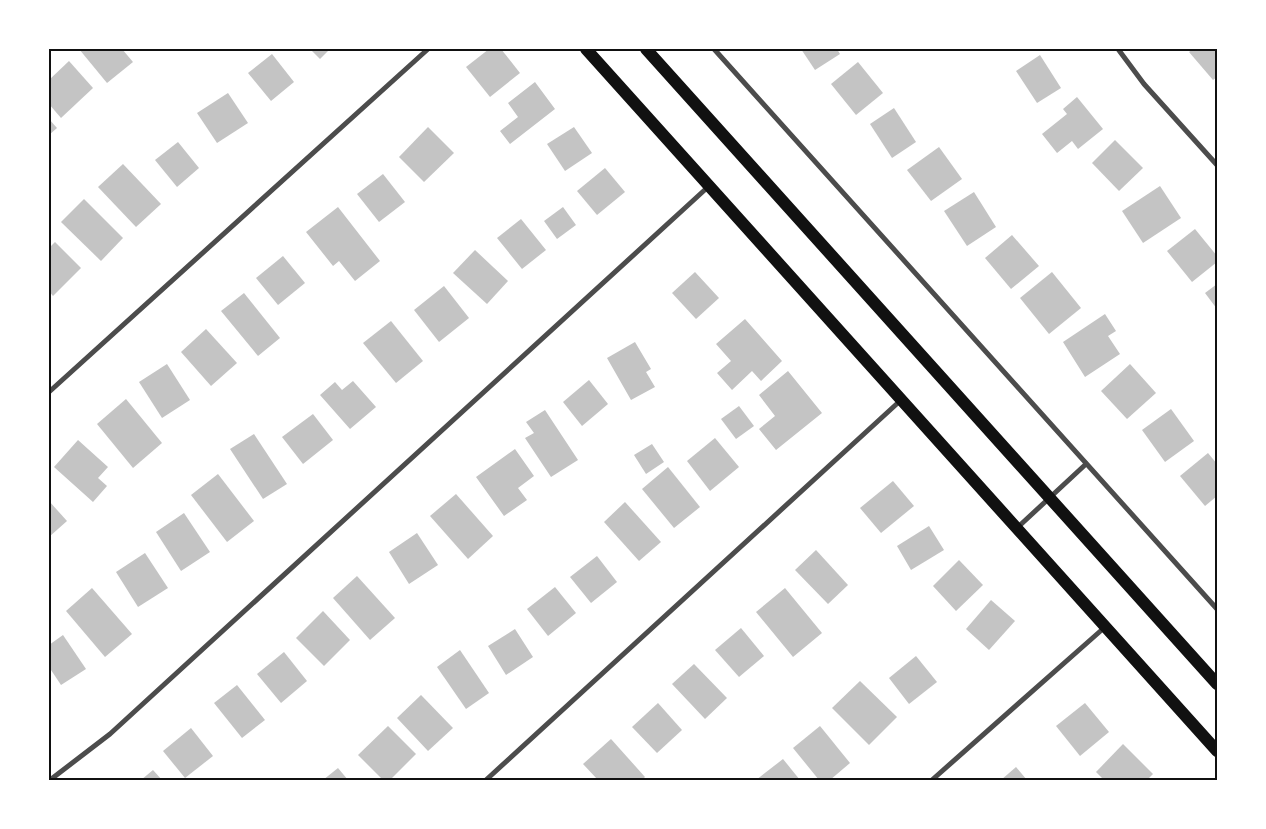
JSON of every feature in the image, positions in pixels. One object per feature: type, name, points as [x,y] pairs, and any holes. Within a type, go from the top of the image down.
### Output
[{"type":"main road","points":[[586,49],[1217,751]]},
{"type":"main road","points":[[646,49],[1217,684]]},
{"type":"street","points":[[49,392],[428,49]]},
{"type":"street","points":[[714,49],[1217,609]]},
{"type":"street","points":[[1118,49],[1144,84],[1217,165]]},
{"type":"street","points":[[50,780],[117,727],[710,186]]},
{"type":"street","points":[[486,780],[901,400]]},
{"type":"street","points":[[1017,528],[1086,464]]},
{"type":"street","points":[[932,780],[1106,627]]},
{"type":"building","points":[[79,49],[122,49],[133,62],[107,83]]},
{"type":"building","points":[[310,49],[330,49],[320,59]]},
{"type":"building","points":[[489,49],[501,49],[520,73],[490,97],[466,67]]},
{"type":"building","points":[[801,49],[837,49],[840,54],[815,70]]},
{"type":"building","points":[[1193,49],[1217,49],[1217,77],[1213,80],[1189,52]]},
{"type":"building","points":[[272,54],[294,82],[271,101],[248,73]]},
{"type":"building","points":[[1040,55],[1061,88],[1037,103],[1016,71]]},
{"type":"building","points":[[69,61],[93,88],[61,118],[49,104],[49,80]]},
{"type":"building","points":[[858,62],[883,93],[856,115],[831,84]]},
{"type":"building","points":[[535,82],[555,109],[510,144],[500,131],[518,117],[508,103]]},
{"type":"building","points":[[228,93],[248,123],[217,143],[197,113]]},
{"type":"building","points":[[1077,97],[1103,129],[1078,149],[1072,141],[1057,153],[1042,134],[1067,114],[1063,109]]},
{"type":"building","points":[[894,108],[916,142],[892,158],[870,124]]},
{"type":"building","points":[[49,119],[57,128],[49,135]]},
{"type":"building","points":[[428,127],[454,153],[424,182],[399,157]]},
{"type":"building","points":[[574,127],[592,153],[565,171],[547,144]]},
{"type":"building","points":[[1115,140],[1143,168],[1119,191],[1092,163]]},
{"type":"building","points":[[178,142],[199,168],[177,187],[155,160]]},
{"type":"building","points":[[939,147],[962,179],[931,201],[907,170]]},
{"type":"building","points":[[123,164],[161,204],[136,227],[98,187]]},
{"type":"building","points":[[605,168],[625,192],[597,215],[577,191]]},
{"type":"building","points":[[383,174],[405,202],[379,222],[357,194]]},
{"type":"building","points":[[1160,186],[1181,218],[1143,243],[1122,211]]},
{"type":"building","points":[[974,192],[996,227],[967,246],[944,211]]},
{"type":"building","points":[[84,199],[123,238],[101,261],[61,222]]},
{"type":"building","points":[[338,207],[380,261],[355,281],[339,261],[333,266],[306,232]]},
{"type":"building","points":[[563,207],[576,225],[557,239],[544,221]]},
{"type":"building","points":[[521,219],[546,250],[522,269],[497,238]]},
{"type":"building","points":[[1195,229],[1217,256],[1217,262],[1192,282],[1167,251]]},
{"type":"building","points":[[1012,235],[1039,266],[1011,289],[985,258]]},
{"type":"building","points":[[55,242],[81,268],[53,296],[49,291],[49,248]]},
{"type":"building","points":[[475,250],[508,281],[487,304],[453,273]]},
{"type":"building","points":[[283,256],[305,283],[278,305],[256,278]]},
{"type":"building","points":[[695,272],[719,298],[696,319],[672,293]]},
{"type":"building","points":[[1052,272],[1081,308],[1049,334],[1020,298]]},
{"type":"building","points":[[1217,284],[1217,309],[1205,293]]},
{"type":"building","points":[[444,286],[469,318],[439,342],[414,310]]},
{"type":"building","points":[[244,293],[280,338],[258,356],[221,311]]},
{"type":"building","points":[[1105,314],[1116,331],[1108,336],[1120,354],[1085,377],[1063,342]]},
{"type":"building","points":[[745,319],[782,361],[761,381],[752,371],[732,390],[717,373],[731,361],[716,344]]},
{"type":"building","points":[[391,321],[423,361],[396,383],[363,343]]},
{"type":"building","points":[[206,329],[237,363],[211,386],[181,352]]},
{"type":"building","points":[[635,342],[651,369],[646,372],[655,387],[631,400],[607,358]]},
{"type":"building","points":[[167,364],[190,400],[162,418],[139,382]]},
{"type":"building","points":[[1130,364],[1156,393],[1127,419],[1101,391]]},
{"type":"building","points":[[788,371],[822,413],[776,450],[759,429],[775,416],[759,395]]},
{"type":"building","points":[[589,380],[608,404],[582,426],[563,402]]},
{"type":"building","points":[[353,381],[376,407],[350,429],[320,395],[335,382],[342,390]]},
{"type":"building","points":[[126,399],[162,443],[133,468],[97,424]]},
{"type":"building","points":[[739,406],[754,426],[736,439],[721,419]]},
{"type":"building","points":[[1171,409],[1194,441],[1165,462],[1142,430]]},
{"type":"building","points":[[545,410],[578,460],[551,477],[525,438],[534,433],[526,422]]},
{"type":"building","points":[[313,414],[333,440],[303,464],[282,437]]},
{"type":"building","points":[[254,434],[287,484],[263,499],[230,449]]},
{"type":"building","points":[[715,438],[739,467],[710,491],[687,461]]},
{"type":"building","points":[[78,440],[108,467],[98,478],[107,486],[93,502],[54,467]]},
{"type":"building","points":[[652,444],[664,462],[646,474],[634,455]]},
{"type":"building","points":[[515,449],[534,476],[518,488],[527,500],[504,516],[476,477]]},
{"type":"building","points":[[1208,453],[1217,464],[1217,496],[1205,506],[1180,476]]},
{"type":"building","points":[[668,467],[700,507],[674,528],[642,489]]},
{"type":"building","points":[[218,474],[254,521],[227,542],[191,495]]},
{"type":"building","points":[[893,481],[914,506],[881,533],[860,508]]},
{"type":"building","points":[[456,494],[493,536],[468,559],[430,516]]},
{"type":"building","points":[[49,501],[67,521],[49,537]]},
{"type":"building","points":[[625,502],[661,542],[639,561],[604,522]]},
{"type":"building","points":[[184,513],[210,552],[181,571],[156,532]]},
{"type":"building","points":[[929,526],[944,550],[911,570],[897,546]]},
{"type":"building","points":[[417,533],[438,565],[409,584],[389,552]]},
{"type":"building","points":[[816,550],[848,585],[828,604],[795,570]]},
{"type":"building","points":[[145,553],[168,588],[138,607],[116,572]]},
{"type":"building","points":[[597,556],[617,582],[591,603],[570,577]]},
{"type":"building","points":[[959,560],[983,585],[956,611],[933,586]]},
{"type":"building","points":[[357,576],[395,618],[370,640],[333,598]]},
{"type":"building","points":[[555,587],[576,613],[548,636],[527,609]]},
{"type":"building","points":[[92,588],[132,634],[105,657],[66,611]]},
{"type":"building","points":[[785,588],[822,633],[793,657],[756,612]]},
{"type":"building","points":[[991,600],[1015,621],[989,650],[966,629]]},
{"type":"building","points":[[323,611],[350,640],[324,666],[296,638]]},
{"type":"building","points":[[741,628],[764,656],[739,677],[715,650]]},
{"type":"building","points":[[515,629],[533,657],[506,675],[488,646]]},
{"type":"building","points":[[63,635],[86,669],[61,685],[49,667],[49,645]]},
{"type":"building","points":[[460,650],[489,693],[466,709],[437,667]]},
{"type":"building","points":[[284,652],[307,681],[281,703],[257,674]]},
{"type":"building","points":[[916,656],[937,682],[909,704],[889,678]]},
{"type":"building","points":[[694,664],[727,698],[705,719],[672,684]]},
{"type":"building","points":[[860,681],[897,717],[869,745],[832,708]]},
{"type":"building","points":[[237,685],[265,720],[242,738],[214,703]]},
{"type":"building","points":[[421,695],[453,728],[428,751],[397,718]]},
{"type":"building","points":[[658,703],[682,730],[657,753],[632,727]]},
{"type":"building","points":[[1085,703],[1109,732],[1080,756],[1056,726]]},
{"type":"building","points":[[388,726],[416,754],[390,780],[383,780],[358,755]]},
{"type":"building","points":[[820,726],[850,763],[830,780],[819,780],[793,748]]},
{"type":"building","points":[[191,728],[213,756],[185,778],[163,751]]},
{"type":"building","points":[[611,739],[645,777],[642,780],[598,780],[583,764]]},
{"type":"building","points":[[1123,744],[1153,774],[1147,780],[1104,780],[1096,772]]},
{"type":"building","points":[[783,759],[800,780],[756,780]]},
{"type":"building","points":[[1016,767],[1027,780],[1001,780]]},
{"type":"building","points":[[338,768],[348,780],[323,780]]},
{"type":"building","points":[[153,770],[162,780],[141,780]]}]
